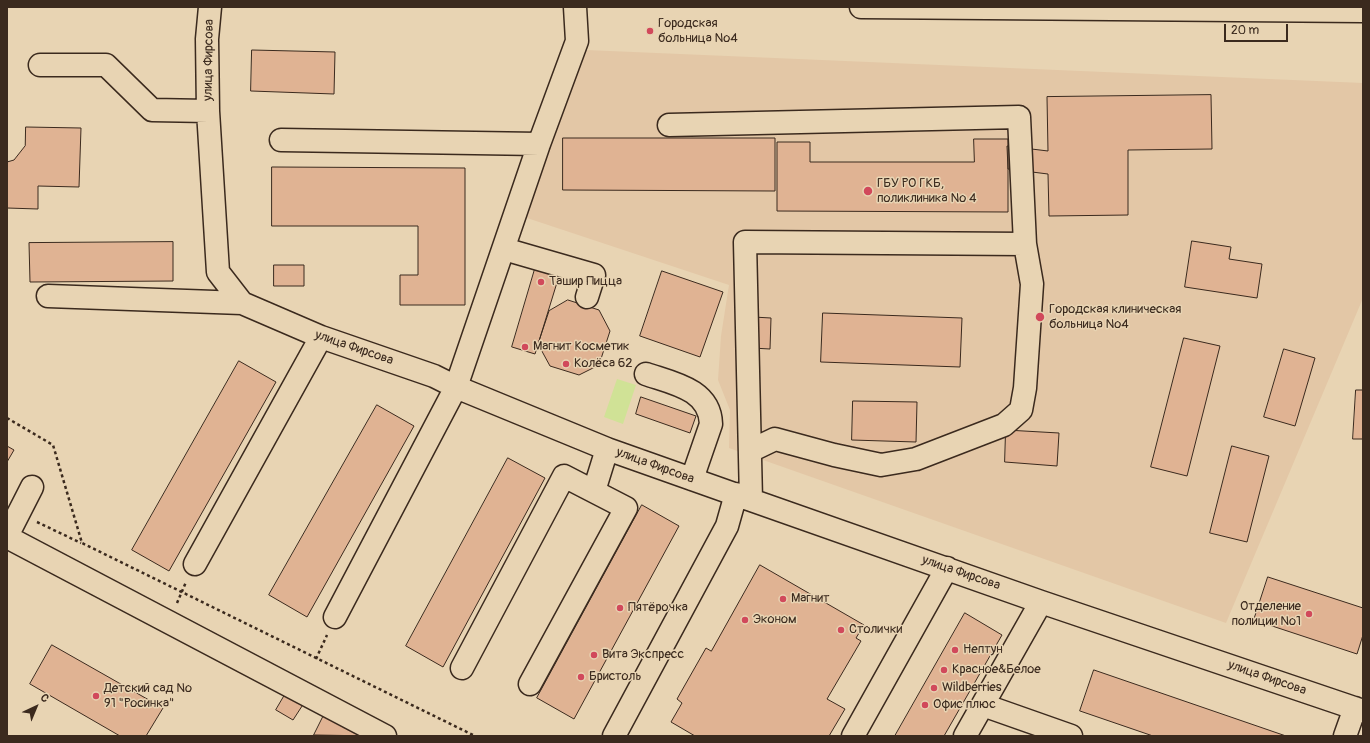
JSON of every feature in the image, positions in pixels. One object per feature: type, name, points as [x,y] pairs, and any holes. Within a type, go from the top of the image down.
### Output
[{"type":"street","name":"улица Фирсова","points":[[210,7],[207,39],[208,111],[218,272],[242,303],[321,337],[434,376],[456,387],[608,449],[1041,602],[1359,710]]},
{"type":"street","points":[[335,618],[456,387],[539,144],[577,41],[575,7]]},
{"type":"street","points":[[861,7],[1363,11]]},
{"type":"street","points":[[40,65],[106,65],[152,110],[208,111]]},
{"type":"street","points":[[669,124],[1019,117],[1025,244],[1032,284],[1025,388],[1020,410],[1004,425],[916,459],[881,464],[834,455],[775,439],[750,451]]},
{"type":"street","points":[[281,140],[539,144]]},
{"type":"street","points":[[614,736],[743,497],[750,451],[745,242],[1025,244]]},
{"type":"street","points":[[504,250],[594,275],[588,297]]},
{"type":"street","points":[[48,296],[242,303]]},
{"type":"street","points":[[195,564],[321,337]]},
{"type":"street","points":[[646,374],[691,390],[698,394],[710,416],[711,424],[701,427],[692,479]]},
{"type":"street","points":[[594,491],[608,449]]},
{"type":"street","points":[[462,668],[564,476],[626,508],[530,684]]},
{"type":"street","points":[[32,487],[7,536],[385,736]]},
{"type":"street","points":[[853,736],[947,568]]},
{"type":"street","points":[[965,736],[1041,602]]},
{"type":"street","points":[[983,705],[1071,736]]},
{"type":"street","points":[[1345,736],[1359,710]]},
{"type":"path","points":[[7,418],[53,445],[82,543]]},
{"type":"path","points":[[19,512],[181,594],[474,736]]},
{"type":"path","points":[[168,621],[195,564]]},
{"type":"shaded area","name":"Городская клиническая больница №4","points":[[586,50],[1363,83],[1363,298],[1226,623],[729,448],[730,410],[718,380],[721,336],[729,285],[524,217]]},
{"type":"green space","points":[[617,379],[636,385],[623,424],[604,417]]},
{"type":"building","points":[[252,50],[335,52],[334,94],[251,91]]},
{"type":"building","points":[[1211,95],[1212,149],[1128,150],[1128,215],[1049,216],[1048,174],[1008,169],[1007,146],[1048,151],[1047,97]]},
{"type":"building","points":[[26,127],[81,128],[79,187],[38,186],[38,209],[7,208],[7,162],[14,160],[25,146]]},
{"type":"building","points":[[563,138],[775,138],[775,191],[563,190]]},
{"type":"building","points":[[974,139],[1008,139],[1008,212],[777,211],[777,142],[810,142],[810,162],[974,162]]},
{"type":"building","points":[[272,167],[465,168],[465,305],[400,305],[400,275],[418,275],[418,226],[272,226]]},
{"type":"building","points":[[1192,241],[1231,247],[1229,259],[1262,264],[1257,298],[1185,287]]},
{"type":"building","points":[[173,242],[173,281],[30,282],[29,243]]},
{"type":"building","points":[[274,265],[304,265],[304,286],[274,286]]},
{"type":"building","points":[[535,269],[559,276],[535,354],[512,347]]},
{"type":"building","points":[[662,271],[723,292],[700,357],[640,336]]},
{"type":"building","points":[[568,300],[599,310],[610,331],[599,365],[579,375],[550,366],[538,344],[549,311]]},
{"type":"building","points":[[823,313],[962,318],[960,367],[821,362]]},
{"type":"building","points":[[753,317],[771,318],[770,349],[752,348]]},
{"type":"building","points":[[1184,338],[1220,346],[1187,476],[1151,467]]},
{"type":"building","points":[[1284,349],[1315,358],[1295,426],[1264,417]]},
{"type":"building","points":[[239,361],[276,382],[169,571],[132,550]]},
{"type":"building","points":[[1356,390],[1363,390],[1363,439],[1353,439]]},
{"type":"building","points":[[641,397],[696,416],[690,433],[636,414]]},
{"type":"building","points":[[853,401],[917,402],[916,442],[852,440]]},
{"type":"building","points":[[377,405],[414,426],[307,617],[269,595]]},
{"type":"building","points":[[1006,430],[1059,433],[1057,466],[1005,462]]},
{"type":"building","points":[[7,446],[14,450],[7,462]]},
{"type":"building","points":[[1232,446],[1269,456],[1247,542],[1210,533]]},
{"type":"building","points":[[508,458],[545,478],[443,667],[406,646]]},
{"type":"building","points":[[642,505],[679,526],[574,719],[537,698]]},
{"type":"building","points":[[760,565],[864,625],[856,638],[861,641],[827,699],[845,709],[829,736],[695,736],[671,722],[682,703],[677,699],[706,648],[711,651]]},
{"type":"building","name":"Отделение полиции №1","points":[[1268,577],[1363,608],[1363,635],[1357,654],[1254,620]]},
{"type":"building","points":[[965,613],[1002,635],[944,736],[895,736]]},
{"type":"building","name":"Детский сад № 91 \"Росинка\"","points":[[52,645],[163,708],[146,736],[120,736],[30,684]]},
{"type":"building","points":[[1094,670],[1286,736],[1153,736],[1080,711]]},
{"type":"building","points":[[286,693],[304,703],[293,720],[276,710]]},
{"type":"building","points":[[326,711],[373,736],[314,735]]},
{"type":"place","name":"Городская больница №4","points":[[650,31]]},
{"type":"place","name":"ГБУ РО ГКБ, поликлиника № 4","points":[[868,191]]},
{"type":"place","name":"Ташир Пицца","points":[[541,282]]},
{"type":"place","name":"Городская клиническая больница №4","points":[[1040,317]]},
{"type":"place","name":"Магнит Косметик","points":[[525,347]]},
{"type":"place","name":"Колёса 62","points":[[566,364]]},
{"type":"place","name":"Магнит","points":[[783,599]]},
{"type":"place","name":"Пятёрочка","points":[[620,608]]},
{"type":"place","name":"Отделение полиции №1","points":[[1309,614]]},
{"type":"place","name":"Эконом","points":[[745,620]]},
{"type":"place","name":"Столички","points":[[841,630]]},
{"type":"place","name":"Нептун","points":[[955,650]]},
{"type":"place","name":"Вита Экспресс","points":[[594,655]]},
{"type":"place","name":"Красное&Белое","points":[[944,670]]},
{"type":"place","name":"Бристоль","points":[[581,677]]},
{"type":"place","name":"Wildberries","points":[[934,688]]},
{"type":"place","name":"Детский сад № 91 \"Росинка\"","points":[[96,696]]},
{"type":"place","name":"Офис плюс","points":[[925,705]]}]
